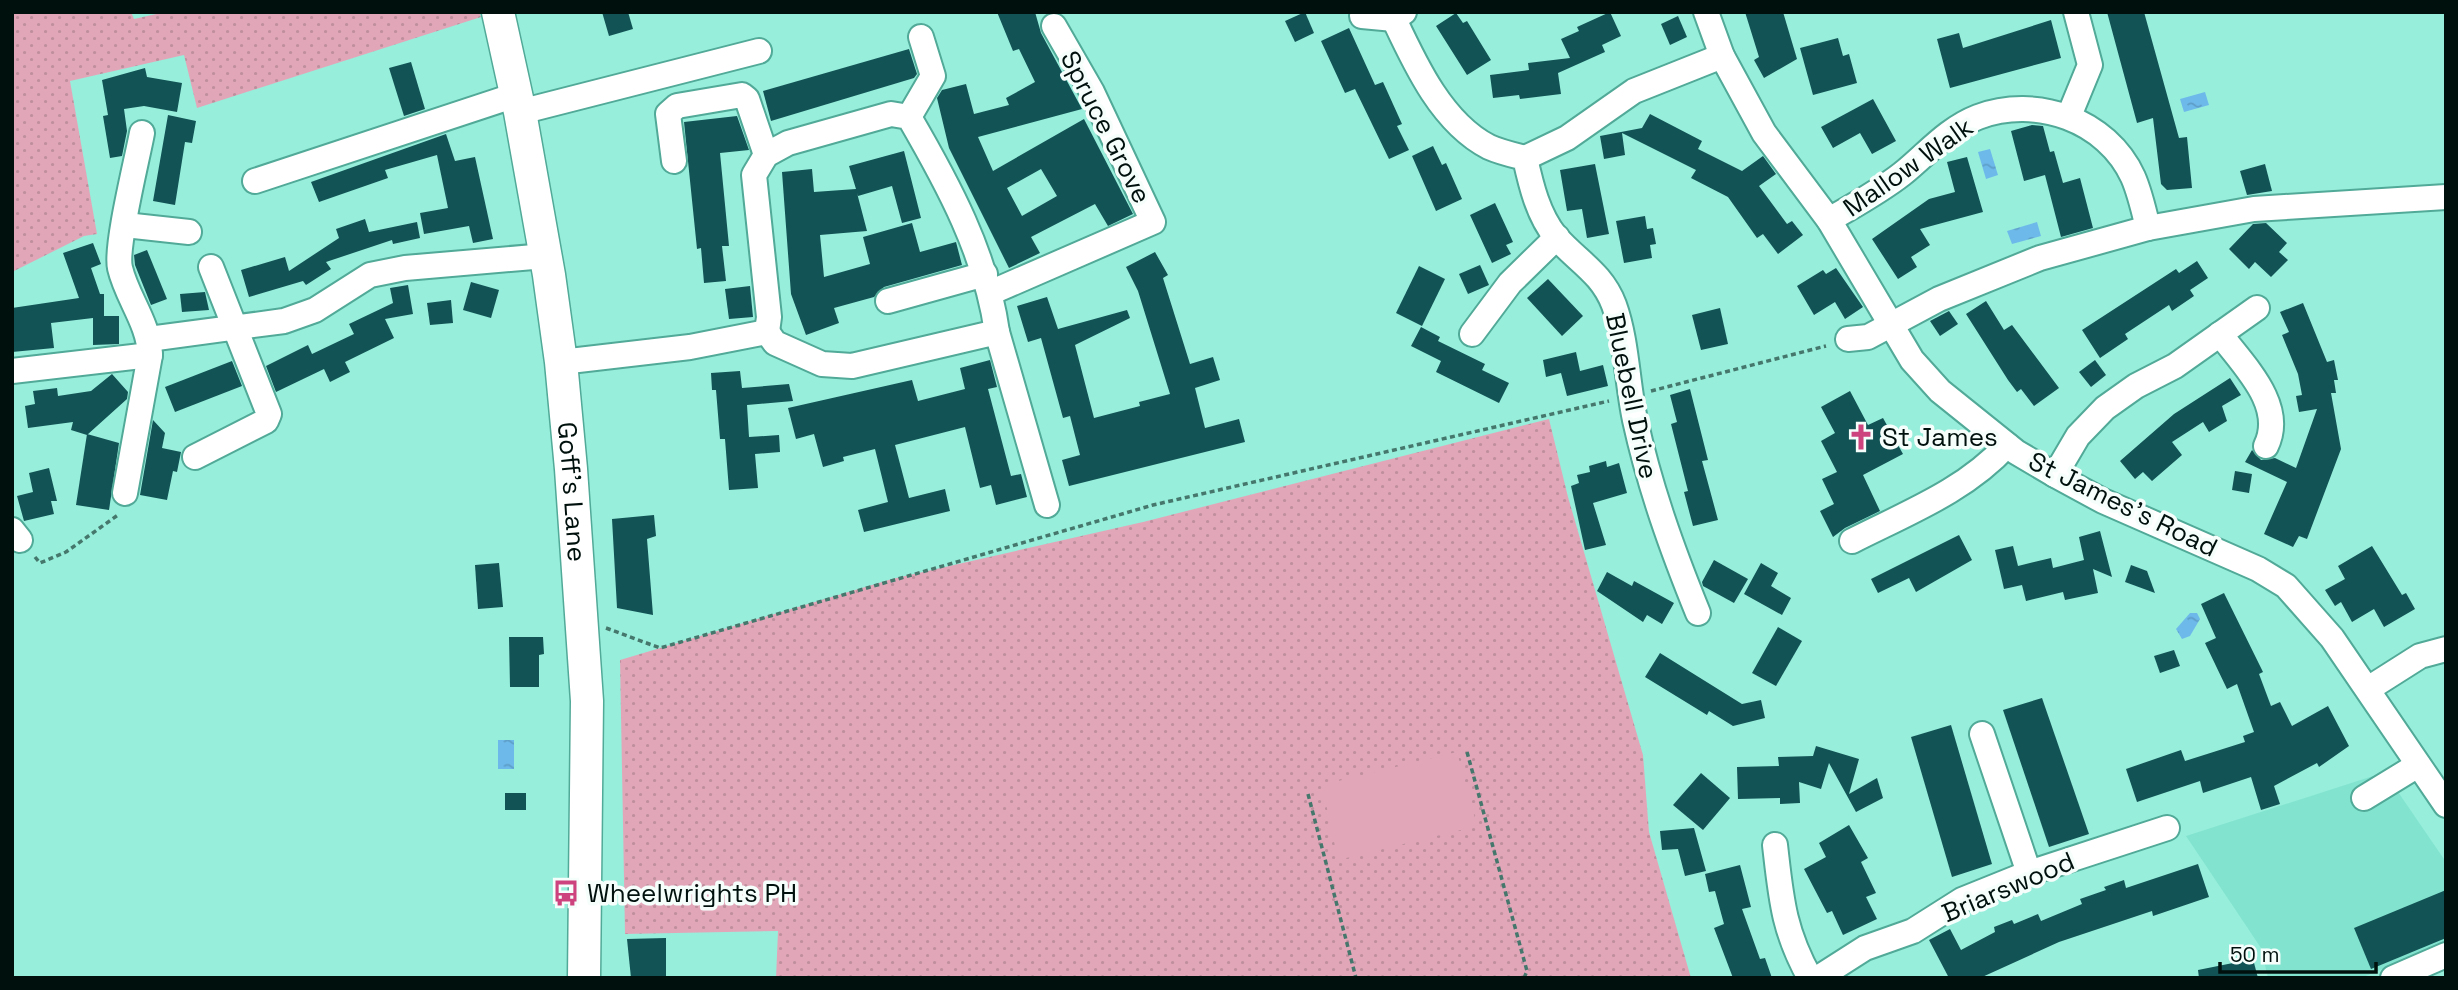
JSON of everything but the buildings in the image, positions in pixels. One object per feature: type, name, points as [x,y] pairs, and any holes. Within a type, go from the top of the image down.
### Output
[{"type":"main road","name":"Goff's Lane","points":[[498,12],[518,104],[561,362],[587,701],[584,978]]},
{"type":"street","name":"St James's Road","points":[[1706,12],[1721,56],[1764,133],[1829,220],[1912,360],[1940,391],[2007,445],[2055,475],[2103,501],[2258,569],[2286,586],[2332,638],[2446,805]]},
{"type":"street","points":[[2069,116],[2090,65],[2076,12]]},
{"type":"street","points":[[1362,16],[1399,16],[1415,64],[1456,120],[1490,148],[1525,158],[1567,138],[1634,91],[1721,56]]},
{"type":"street","name":"Spruce Grove","points":[[988,283],[1153,222],[1093,92],[1054,26]]},
{"type":"street","points":[[909,117],[933,76],[921,37]]},
{"type":"street","points":[[255,181],[518,104],[760,51]]},
{"type":"street","points":[[674,162],[668,114],[677,106],[742,95],[747,99],[766,155]]},
{"type":"street","name":"Mallow Walk","points":[[1829,220],[1902,174],[1937,142],[1978,117],[2022,108],[2069,116],[2099,135],[2118,153],[2132,176],[2148,229]]},
{"type":"street","points":[[909,117],[891,114],[788,143],[766,155],[754,176],[769,317],[767,332],[775,343],[822,364],[852,366],[998,332]]},
{"type":"street","points":[[909,117],[934,160],[988,283],[998,332],[1047,505]]},
{"type":"street","points":[[125,494],[150,347],[120,267],[119,245],[142,133]]},
{"type":"street","name":"Bluebell Drive","points":[[1525,158],[1532,191],[1556,237],[1576,252],[1609,292],[1621,335],[1630,396],[1661,522],[1698,613]]},
{"type":"street","points":[[1848,339],[1867,337],[1893,326],[1939,299],[2040,258],[2148,229],[2254,209],[2446,197]]},
{"type":"street","points":[[125,225],[189,232]]},
{"type":"street","points":[[1472,334],[1510,283],[1556,237]]},
{"type":"street","points":[[12,371],[150,347],[232,327],[284,321],[315,310],[370,275],[405,268],[545,256]]},
{"type":"street","points":[[195,457],[266,421],[269,414],[232,327],[211,267]]},
{"type":"street","points":[[888,301],[988,283]]},
{"type":"street","points":[[2055,475],[2078,436],[2105,408],[2136,386],[2175,366],[2257,308]]},
{"type":"street","points":[[561,362],[690,346],[767,332]]},
{"type":"street","points":[[2220,334],[2263,392],[2269,406],[2271,437],[2266,446]]},
{"type":"street","points":[[1852,541],[1953,489],[1980,472],[2007,445]]},
{"type":"street","points":[[2368,689],[2420,656],[2446,649]]},
{"type":"street","points":[[1982,734],[2029,873]]},
{"type":"street","points":[[2364,799],[2418,765]]},
{"type":"street","name":"Briarswood","points":[[1818,978],[1865,948],[1913,931],[1962,900],[2029,873],[2167,828]]},
{"type":"street","points":[[1775,845],[1786,926],[1810,978]]},
{"type":"street","points":[[2393,978],[2446,956]]},
{"type":"path","points":[[581,619],[660,648],[1153,505],[1630,396],[1848,339]]},
{"type":"path","points":[[16,535],[40,563],[66,552],[121,513],[125,494]]},
{"type":"path","points":[[1468,752],[1527,971],[1524,978]]},
{"type":"path","points":[[1307,794],[1356,978]]},
{"type":"shaded area","points":[[12,12],[131,12],[134,19],[165,12],[479,12],[481,17],[197,108],[184,55],[70,81],[97,234],[84,236],[12,272]]},
{"type":"shaded area","points":[[1549,419],[1568,497],[1643,755],[1649,832],[1691,978],[776,978],[778,931],[625,934],[620,660],[892,579],[1143,522]]},
{"type":"shaded area","points":[[1457,752],[1477,826],[1338,860],[1322,785]]},
{"type":"shaded area","points":[[2373,776],[2396,789],[2446,862],[2446,942],[2361,978],[2268,978],[2261,948],[2186,836]]},
{"type":"water","points":[[2205,92],[2209,105],[2184,112],[2180,99]]},
{"type":"water","points":[[1990,149],[1998,175],[1986,179],[1978,152]]},
{"type":"water","points":[[2037,222],[2041,236],[2012,244],[2007,231]]},
{"type":"water","points":[[2190,613],[2197,613],[2200,619],[2190,636],[2182,639],[2176,629]]},
{"type":"water","points":[[498,740],[514,740],[514,769],[498,769]]},
{"type":"place","name":"St James","points":[[1861,437]]},
{"type":"place","name":"Wheelwrights PH","points":[[566,893]]}]
